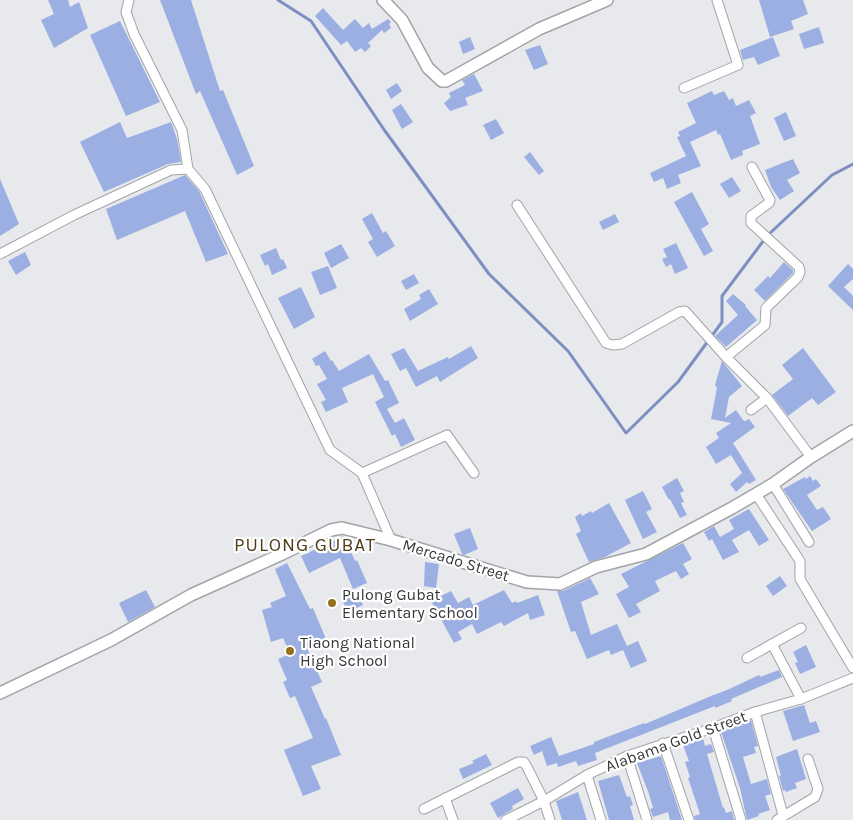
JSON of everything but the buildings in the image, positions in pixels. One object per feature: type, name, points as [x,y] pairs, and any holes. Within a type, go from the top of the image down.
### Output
[{"type":"street","points":[[130,0],[126,12],[134,34],[182,130],[188,169],[205,189],[330,450],[362,473],[391,540]]},
{"type":"street","points":[[383,0],[402,20],[428,68],[442,82],[539,29],[607,0]]},
{"type":"street","points":[[684,88],[738,65],[717,0]]},
{"type":"street","points":[[726,357],[764,325],[766,308],[798,277],[800,272],[800,267],[751,223],[752,216],[770,200],[752,167]]},
{"type":"street","points":[[0,254],[74,214],[171,170],[188,169]]},
{"type":"street","points":[[517,205],[606,343],[613,346],[622,344],[679,312],[685,311],[726,357],[767,398],[811,457]]},
{"type":"street","points":[[751,410],[767,398]]},
{"type":"street","name":"Mercado Street","points":[[0,693],[111,640],[191,595],[331,530],[342,528],[391,540],[527,582],[560,584],[596,568],[646,554],[773,484],[811,457],[853,432]]},
{"type":"street","points":[[362,473],[447,435],[474,473]]},
{"type":"street","points":[[773,484],[809,542]]},
{"type":"street","points":[[756,494],[800,561],[800,579],[853,668]]},
{"type":"street","points":[[747,658],[801,628]]},
{"type":"street","points":[[772,644],[801,699]]},
{"type":"street","name":"Alabama Gold Street","points":[[506,820],[544,801],[587,775],[627,756],[713,728],[754,712],[801,699],[853,678]]},
{"type":"street","points":[[754,712],[780,818],[815,797],[818,793],[808,759]]},
{"type":"street","points":[[713,728],[741,820]]},
{"type":"street","points":[[663,743],[689,820]]},
{"type":"street","points":[[627,756],[648,820]]},
{"type":"street","points":[[424,809],[518,762],[524,762],[544,801],[550,820]]},
{"type":"street","points":[[587,775],[601,820]]},
{"type":"street","points":[[445,798],[453,820]]},
{"type":"waterway","points":[[278,0],[311,21],[385,131],[489,274],[568,351],[626,433],[678,382],[722,322],[722,296],[764,240]]},
{"type":"waterway","points":[[768,235],[832,175],[853,164]]},
{"type":"place","name":"Pulong Gubat Elementary School","points":[[332,603]]},
{"type":"place","name":"Tiaong National High School","points":[[290,651]]},
{"type":"district","name":"PULONG GUBAT","points":[[305,545]]}]
